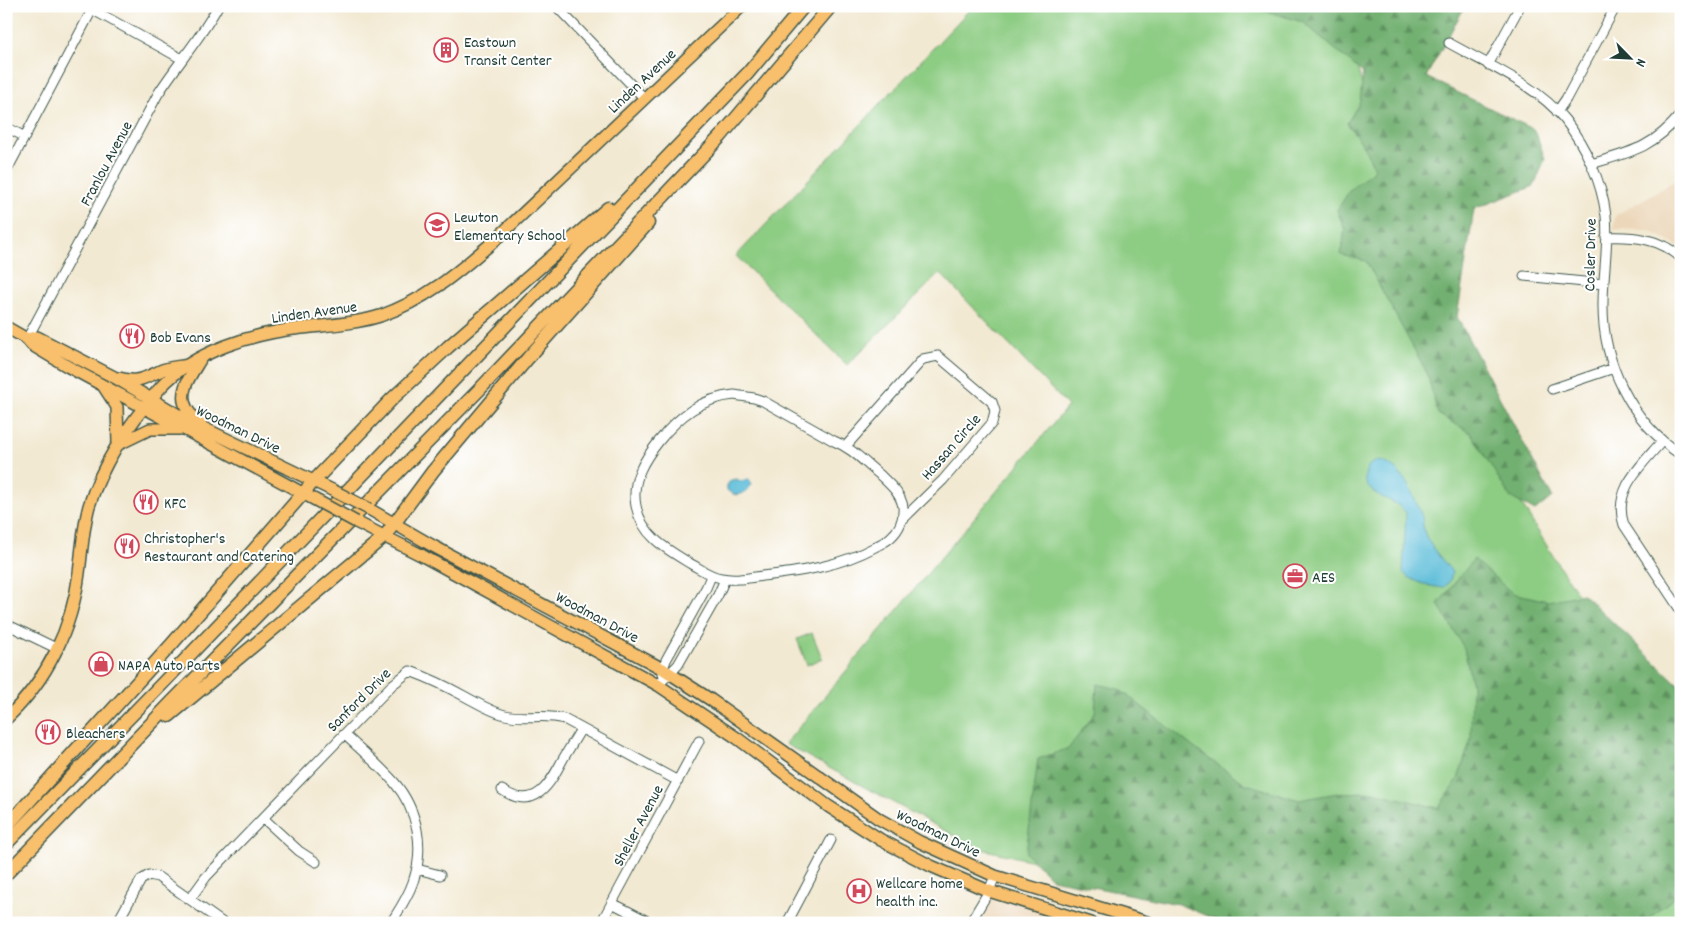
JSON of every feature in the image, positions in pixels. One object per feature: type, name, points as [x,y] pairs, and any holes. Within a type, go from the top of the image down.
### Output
[{"type":"highway","points":[[6,844],[160,687],[748,73],[804,6]]},
{"type":"highway","points":[[84,794],[190,698],[384,536],[433,471],[521,365],[633,242],[831,6]]},
{"type":"highway","points":[[6,874],[479,390],[721,136]]},
{"type":"highway","points":[[6,827],[172,644],[313,482],[392,399],[448,347],[653,171]]},
{"type":"main road","name":"Linden Avenue","points":[[6,719],[36,685],[58,649],[71,614],[80,572],[82,540],[89,506],[97,484],[133,420],[162,387],[189,365],[226,346],[258,336],[294,329],[341,325],[379,316],[413,302],[434,290],[493,242],[742,6]]},
{"type":"main road","name":"Woodman Drive","points":[[6,327],[27,339],[32,345],[104,386],[205,429],[332,490],[369,509],[432,546],[666,671],[712,700],[879,819],[920,842],[995,876],[1150,923]]},
{"type":"main road","name":"Woodman Drive","points":[[27,339],[37,337],[114,378],[148,405],[183,429],[423,556],[658,685],[737,738],[828,806],[881,840],[931,866],[989,891],[1091,923]]},
{"type":"main road","points":[[200,359],[185,384],[184,396],[186,408],[205,429]]},
{"type":"main road","points":[[114,378],[127,380],[143,379],[168,368],[189,365]]},
{"type":"main road","points":[[104,386],[117,407],[118,444],[150,429],[183,429]]},
{"type":"street","name":"Franlou Avenue","points":[[27,339],[158,94],[198,39],[218,6]]},
{"type":"street","points":[[556,6],[644,98]]},
{"type":"street","points":[[1488,65],[1520,6]]},
{"type":"street","points":[[1557,112],[1566,99],[1616,6]]},
{"type":"street","points":[[6,172],[90,7],[182,59]]},
{"type":"street","name":"Cosler Drive","points":[[1449,42],[1533,90],[1557,112],[1573,132],[1591,164],[1604,202],[1606,218],[1603,319],[1608,350],[1614,368],[1631,404],[1640,417],[1662,440],[1681,455]]},
{"type":"street","points":[[1591,164],[1632,152],[1654,141],[1681,114]]},
{"type":"street","points":[[6,127],[25,137]]},
{"type":"street","points":[[1606,236],[1627,236],[1650,240],[1670,249],[1681,258]]},
{"type":"street","points":[[1524,276],[1604,284]]},
{"type":"street","name":"Hassan Circle","points":[[846,446],[923,359],[938,356],[992,402],[995,411],[992,423],[943,480],[902,520]]},
{"type":"street","points":[[1552,390],[1614,368]]},
{"type":"street","points":[[724,396],[744,396],[763,402],[846,446],[897,493],[903,506],[902,520],[896,533],[889,539],[869,550],[835,564],[782,574],[732,580],[711,576],[661,546],[653,539],[643,524],[636,507],[635,487],[640,468],[646,456],[674,423],[688,411],[705,402],[724,396]]},
{"type":"street","points":[[1662,440],[1628,483],[1621,500],[1620,510],[1624,525],[1681,611]]},
{"type":"street","points":[[658,685],[666,671],[666,660],[711,576]]},
{"type":"street","points":[[666,671],[678,665],[718,595],[725,579]]},
{"type":"street","points":[[6,624],[58,649]]},
{"type":"street","name":"Sanford Drive","points":[[190,899],[206,877],[392,685],[410,671],[427,676],[496,712],[516,717],[555,717],[581,728],[678,781]]},
{"type":"street","points":[[502,790],[514,796],[528,797],[534,796],[546,788],[581,728]]},
{"type":"street","points":[[344,734],[393,782],[407,802],[418,834],[420,852],[417,869],[406,900],[391,923]]},
{"type":"street","name":"Sheller Avenue","points":[[601,923],[699,741]]},
{"type":"street","points":[[263,818],[299,851],[316,862]]},
{"type":"street","points":[[787,923],[831,840]]},
{"type":"street","points":[[417,869],[440,875]]},
{"type":"street","points":[[117,923],[141,880],[149,875],[158,877],[223,923]]},
{"type":"street","points":[[970,923],[989,891],[995,876]]},
{"type":"street","points":[[612,903],[651,923]]},
{"type":"shaded area","points":[[1681,177],[1681,248],[1649,230],[1614,229],[1615,216]]},
{"type":"shaded area","points":[[989,891],[1091,923],[970,923]]},
{"type":"green space","points":[[973,6],[1280,6],[1353,52],[1442,374],[1558,564],[1681,752],[1681,920],[1679,923],[1263,923],[1225,905],[977,848],[785,744],[1068,406],[940,273],[847,365],[736,256]]},
{"type":"green space","points":[[1248,6],[1465,6],[1426,77],[1535,130],[1545,159],[1534,186],[1474,209],[1457,317],[1552,497],[1535,511],[1510,497],[1471,433],[1438,414],[1427,373],[1366,261],[1341,255],[1345,230],[1337,210],[1350,190],[1375,169],[1361,142],[1347,123],[1360,102],[1363,73],[1303,22]]},
{"type":"green space","points":[[1474,559],[1512,593],[1548,601],[1583,594],[1681,687],[1681,892],[1643,923],[1224,923],[1178,904],[1052,879],[1026,853],[1038,759],[1069,748],[1095,713],[1097,684],[1119,689],[1202,754],[1246,784],[1299,800],[1338,793],[1373,792],[1438,808],[1458,779],[1471,739],[1472,685],[1464,648],[1438,604]]},
{"type":"green space","points":[[812,633],[822,658],[807,665],[797,639]]},
{"type":"water","points":[[1380,461],[1395,469],[1406,482],[1422,516],[1427,539],[1452,572],[1450,581],[1444,588],[1422,584],[1403,573],[1406,513],[1398,505],[1374,492],[1366,483],[1365,477],[1369,465]]},
{"type":"water","points":[[737,479],[740,481],[749,479],[752,484],[744,493],[737,495],[727,490],[727,485],[731,480]]},
{"type":"place","name":"Eastown Transit Center","points":[[446,50]]},
{"type":"place","name":"Lewton Elementary School","points":[[437,225]]},
{"type":"place","name":"Bob Evans","points":[[132,336]]},
{"type":"place","name":"KFC","points":[[146,502]]},
{"type":"place","name":"Christopher's Restaurant and Catering","points":[[127,546]]},
{"type":"place","name":"AES","points":[[1295,576]]},
{"type":"place","name":"NAPA Auto Parts","points":[[101,664]]},
{"type":"place","name":"Bleachers","points":[[48,732]]},
{"type":"place","name":"Wellcare home health inc.","points":[[859,891]]}]
